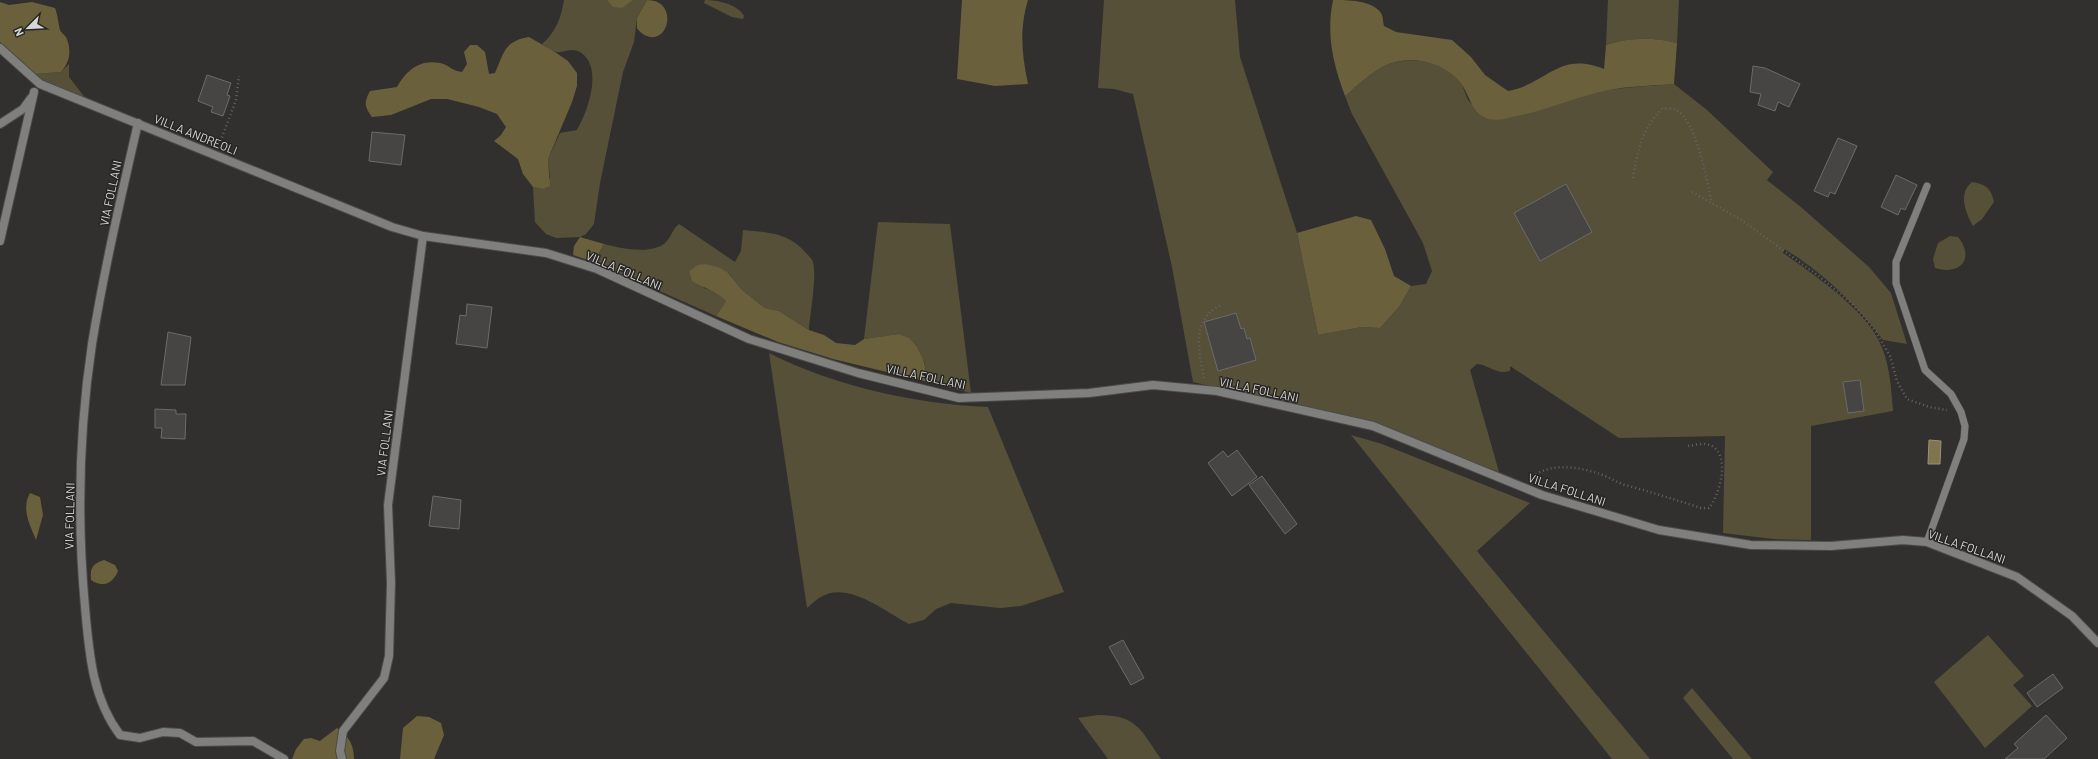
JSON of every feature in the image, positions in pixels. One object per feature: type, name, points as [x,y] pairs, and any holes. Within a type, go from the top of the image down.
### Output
[{"type":"street","name":"VILLA ANDREOLI","points":[[0,48],[40,84],[392,227]]},
{"type":"street","points":[[0,124],[23,109],[40,84]]},
{"type":"street","points":[[0,241],[34,92]]},
{"type":"street","name":"VIA FOLLANI","points":[[138,123],[118,211],[92,345],[84,421],[80,509],[81,562],[91,665],[101,699],[112,724],[120,735],[140,738],[163,732],[180,733],[196,742],[253,741],[284,759]]},
{"type":"street","name":"VILLA FOLLANI","points":[[392,227],[422,236],[546,254],[597,269],[749,339],[858,373],[959,398],[1089,394],[1153,385],[1207,390],[1373,426],[1542,495],[1659,530],[1751,544],[1831,546],[1903,540],[1927,542],[2017,577],[2072,616],[2098,643]]},
{"type":"street","name":"VIA FOLLANI","points":[[342,759],[340,751],[343,731],[384,678],[389,656],[391,583],[388,505],[422,236]]},
{"type":"lane","points":[[1927,186],[1896,262],[1896,283],[1925,370],[1951,394],[1961,412],[1965,426],[1964,439],[1927,542]]},
{"type":"path","points":[[215,154],[236,100],[239,76]]},
{"type":"path","points":[[1633,178],[1640,142],[1650,120],[1662,109],[1675,109],[1686,119],[1696,140],[1712,204]]},
{"type":"path","points":[[1692,192],[1740,219],[1820,277],[1852,304],[1876,332],[1890,356],[1896,381],[1907,399],[1929,407],[1961,412]]},
{"type":"path","points":[[1207,390],[1201,361],[1199,334],[1201,322],[1207,313],[1220,305]]},
{"type":"path","points":[[1524,488],[1534,476],[1549,469],[1565,467],[1601,474],[1619,483],[1701,508],[1708,508],[1715,501],[1720,488],[1721,460],[1717,450],[1712,446],[1704,444],[1688,446]]},
{"type":"shaded area","points":[[564,0],[647,0],[637,18],[634,42],[623,72],[600,183],[594,224],[586,234],[580,237],[556,238],[546,234],[535,222],[533,187],[543,189],[550,178],[548,159],[560,133],[577,130],[586,112],[592,89],[591,66],[586,57],[578,51],[573,50],[556,52],[542,44],[551,35],[557,24]]},
{"type":"shaded area","points":[[607,0],[633,0],[622,8],[613,7]]},
{"type":"shaded area","points":[[647,0],[657,2],[664,7],[667,14],[665,29],[661,34],[655,37],[644,35],[637,28],[637,18]]},
{"type":"shaded area","points":[[705,0],[721,2],[737,8],[744,16],[743,19],[732,17],[704,3]]},
{"type":"shaded area","points":[[962,0],[1028,0],[1023,22],[1022,42],[1028,84],[995,86],[957,79]]},
{"type":"shaded area","points":[[1104,0],[1235,0],[1240,57],[1297,233],[1318,335],[1362,327],[1380,328],[1399,307],[1411,286],[1426,284],[1432,271],[1423,243],[1352,114],[1345,96],[1374,72],[1384,66],[1404,61],[1435,64],[1453,74],[1463,86],[1471,104],[1497,120],[1607,90],[1674,84],[1707,110],[1773,172],[1767,180],[1802,208],[1869,267],[1891,293],[1907,344],[1883,340],[1873,327],[1838,290],[1811,267],[1784,249],[1783,253],[1849,303],[1871,327],[1878,339],[1885,357],[1892,393],[1893,411],[1811,426],[1811,540],[1773,539],[1723,533],[1725,436],[1619,438],[1510,366],[1510,371],[1505,372],[1497,371],[1477,364],[1470,370],[1499,472],[1403,436],[1293,405],[1193,382],[1172,267],[1133,94],[1114,89],[1098,88]]},
{"type":"shaded area","points":[[1333,0],[1346,0],[1372,5],[1381,13],[1384,26],[1396,32],[1452,40],[1471,57],[1485,75],[1508,91],[1534,82],[1564,66],[1588,64],[1604,69],[1606,45],[1633,39],[1650,39],[1677,43],[1674,84],[1606,91],[1533,112],[1497,120],[1488,119],[1477,111],[1459,81],[1452,74],[1434,64],[1414,60],[1384,66],[1369,76],[1345,96],[1337,72],[1332,49],[1330,25]]},
{"type":"shaded area","points":[[1608,0],[1679,0],[1677,43],[1650,39],[1633,39],[1606,45]]},
{"type":"shaded area","points":[[0,2],[9,5],[32,2],[55,8],[60,30],[66,37],[69,47],[68,60],[61,72],[35,74],[0,42]]},
{"type":"shaded area","points":[[529,37],[568,61],[577,73],[577,86],[572,102],[548,159],[550,186],[543,189],[533,187],[523,174],[518,159],[494,141],[501,135],[506,127],[497,114],[479,107],[447,99],[431,99],[391,115],[372,117],[367,110],[366,101],[370,91],[397,87],[409,71],[420,65],[432,62],[440,63],[462,72],[467,64],[464,52],[470,45],[477,45],[485,52],[489,74],[495,73],[506,49],[514,42]]},
{"type":"shaded area","points":[[69,64],[69,77],[86,99],[45,83],[35,74],[61,72]]},
{"type":"shaded area","points":[[1972,182],[1987,188],[1991,193],[1994,202],[1982,219],[1973,226],[1965,209],[1964,203],[1965,192]]},
{"type":"shaded area","points":[[1356,216],[1371,220],[1385,249],[1394,276],[1411,286],[1399,307],[1380,328],[1362,327],[1318,335],[1297,233]]},
{"type":"shaded area","points":[[878,222],[950,224],[971,393],[928,382],[924,361],[898,334],[864,339]]},
{"type":"shaded area","points":[[679,224],[735,262],[741,251],[743,230],[769,233],[785,237],[799,246],[812,260],[814,269],[814,286],[809,330],[779,311],[765,308],[742,290],[728,273],[703,288],[716,291],[726,301],[716,316],[594,262],[604,244],[636,250],[645,250],[661,246],[667,241]]},
{"type":"shaded area","points":[[1950,236],[1958,237],[1963,245],[1965,258],[1963,263],[1952,269],[1944,270],[1935,268],[1933,259],[1938,243]]},
{"type":"shaded area","points":[[580,237],[604,244],[594,262],[573,255],[574,246]]},
{"type":"shaded area","points":[[705,264],[718,267],[728,273],[742,290],[765,308],[779,311],[809,330],[824,335],[836,343],[855,345],[864,339],[898,334],[909,338],[917,347],[924,362],[928,382],[833,359],[778,342],[716,316],[726,301],[722,297],[692,281],[689,271],[698,265]]},
{"type":"shaded area","points":[[769,353],[820,375],[876,391],[932,402],[988,407],[1064,592],[1021,606],[1000,608],[951,603],[936,609],[924,620],[909,624],[866,599],[842,592],[830,593],[819,598],[807,608]]},
{"type":"shaded area","points":[[1351,435],[1382,444],[1530,503],[1477,551],[1650,759],[1612,759]]},
{"type":"shaded area","points":[[1929,440],[1941,441],[1940,464],[1928,464]]},
{"type":"shaded area","points":[[30,493],[40,497],[43,515],[36,540],[26,511],[27,499]]},
{"type":"shaded area","points":[[104,560],[115,565],[118,571],[110,582],[99,584],[91,580],[91,572],[94,565]]},
{"type":"shaded area","points":[[1988,635],[2024,676],[2013,685],[2032,706],[1985,748],[1934,682]]},
{"type":"shaded area","points":[[1692,688],[1752,759],[1733,759],[1683,698]]},
{"type":"shaded area","points":[[1098,715],[1111,716],[1130,721],[1143,732],[1161,759],[1108,759],[1078,718]]},
{"type":"shaded area","points":[[417,716],[429,717],[441,723],[444,735],[434,759],[400,759],[403,728]]},
{"type":"shaded area","points":[[337,728],[345,734],[350,741],[354,759],[292,759],[296,749],[304,739],[311,738],[320,741]]},
{"type":"building","points":[[1753,66],[1765,68],[1800,84],[1789,107],[1778,102],[1775,111],[1758,105],[1761,94],[1750,92]]},
{"type":"building","points":[[207,75],[231,83],[227,95],[230,96],[223,116],[211,112],[213,107],[198,101]]},
{"type":"building","points":[[372,132],[405,135],[401,165],[369,161]]},
{"type":"building","points":[[1838,138],[1857,146],[1835,194],[1830,192],[1828,197],[1814,191]]},
{"type":"building","points":[[1896,175],[1917,185],[1905,210],[1901,208],[1898,215],[1881,207]]},
{"type":"building","points":[[1566,184],[1592,232],[1540,261],[1514,213]]},
{"type":"building","points":[[467,304],[492,307],[487,348],[456,344],[460,315],[466,316]]},
{"type":"building","points":[[1236,313],[1241,329],[1244,328],[1247,339],[1250,338],[1256,360],[1218,371],[1204,322]]},
{"type":"building","points":[[168,332],[191,337],[185,385],[161,385]]},
{"type":"building","points":[[1860,380],[1864,411],[1848,413],[1843,382]]},
{"type":"building","points":[[155,409],[176,410],[176,414],[186,414],[185,439],[161,438],[162,428],[155,428]]},
{"type":"building","points":[[1237,450],[1257,477],[1232,496],[1208,463],[1223,451],[1228,457]]},
{"type":"building","points":[[1262,476],[1297,524],[1285,534],[1249,485]]},
{"type":"building","points":[[433,496],[461,500],[459,529],[429,526]]},
{"type":"building","points":[[1123,640],[1144,678],[1131,685],[1109,647]]},
{"type":"building","points":[[2053,674],[2063,688],[2037,707],[2027,693]]},
{"type":"building","points":[[2046,715],[2067,738],[2044,759],[2005,759],[2018,748],[2014,744]]}]
